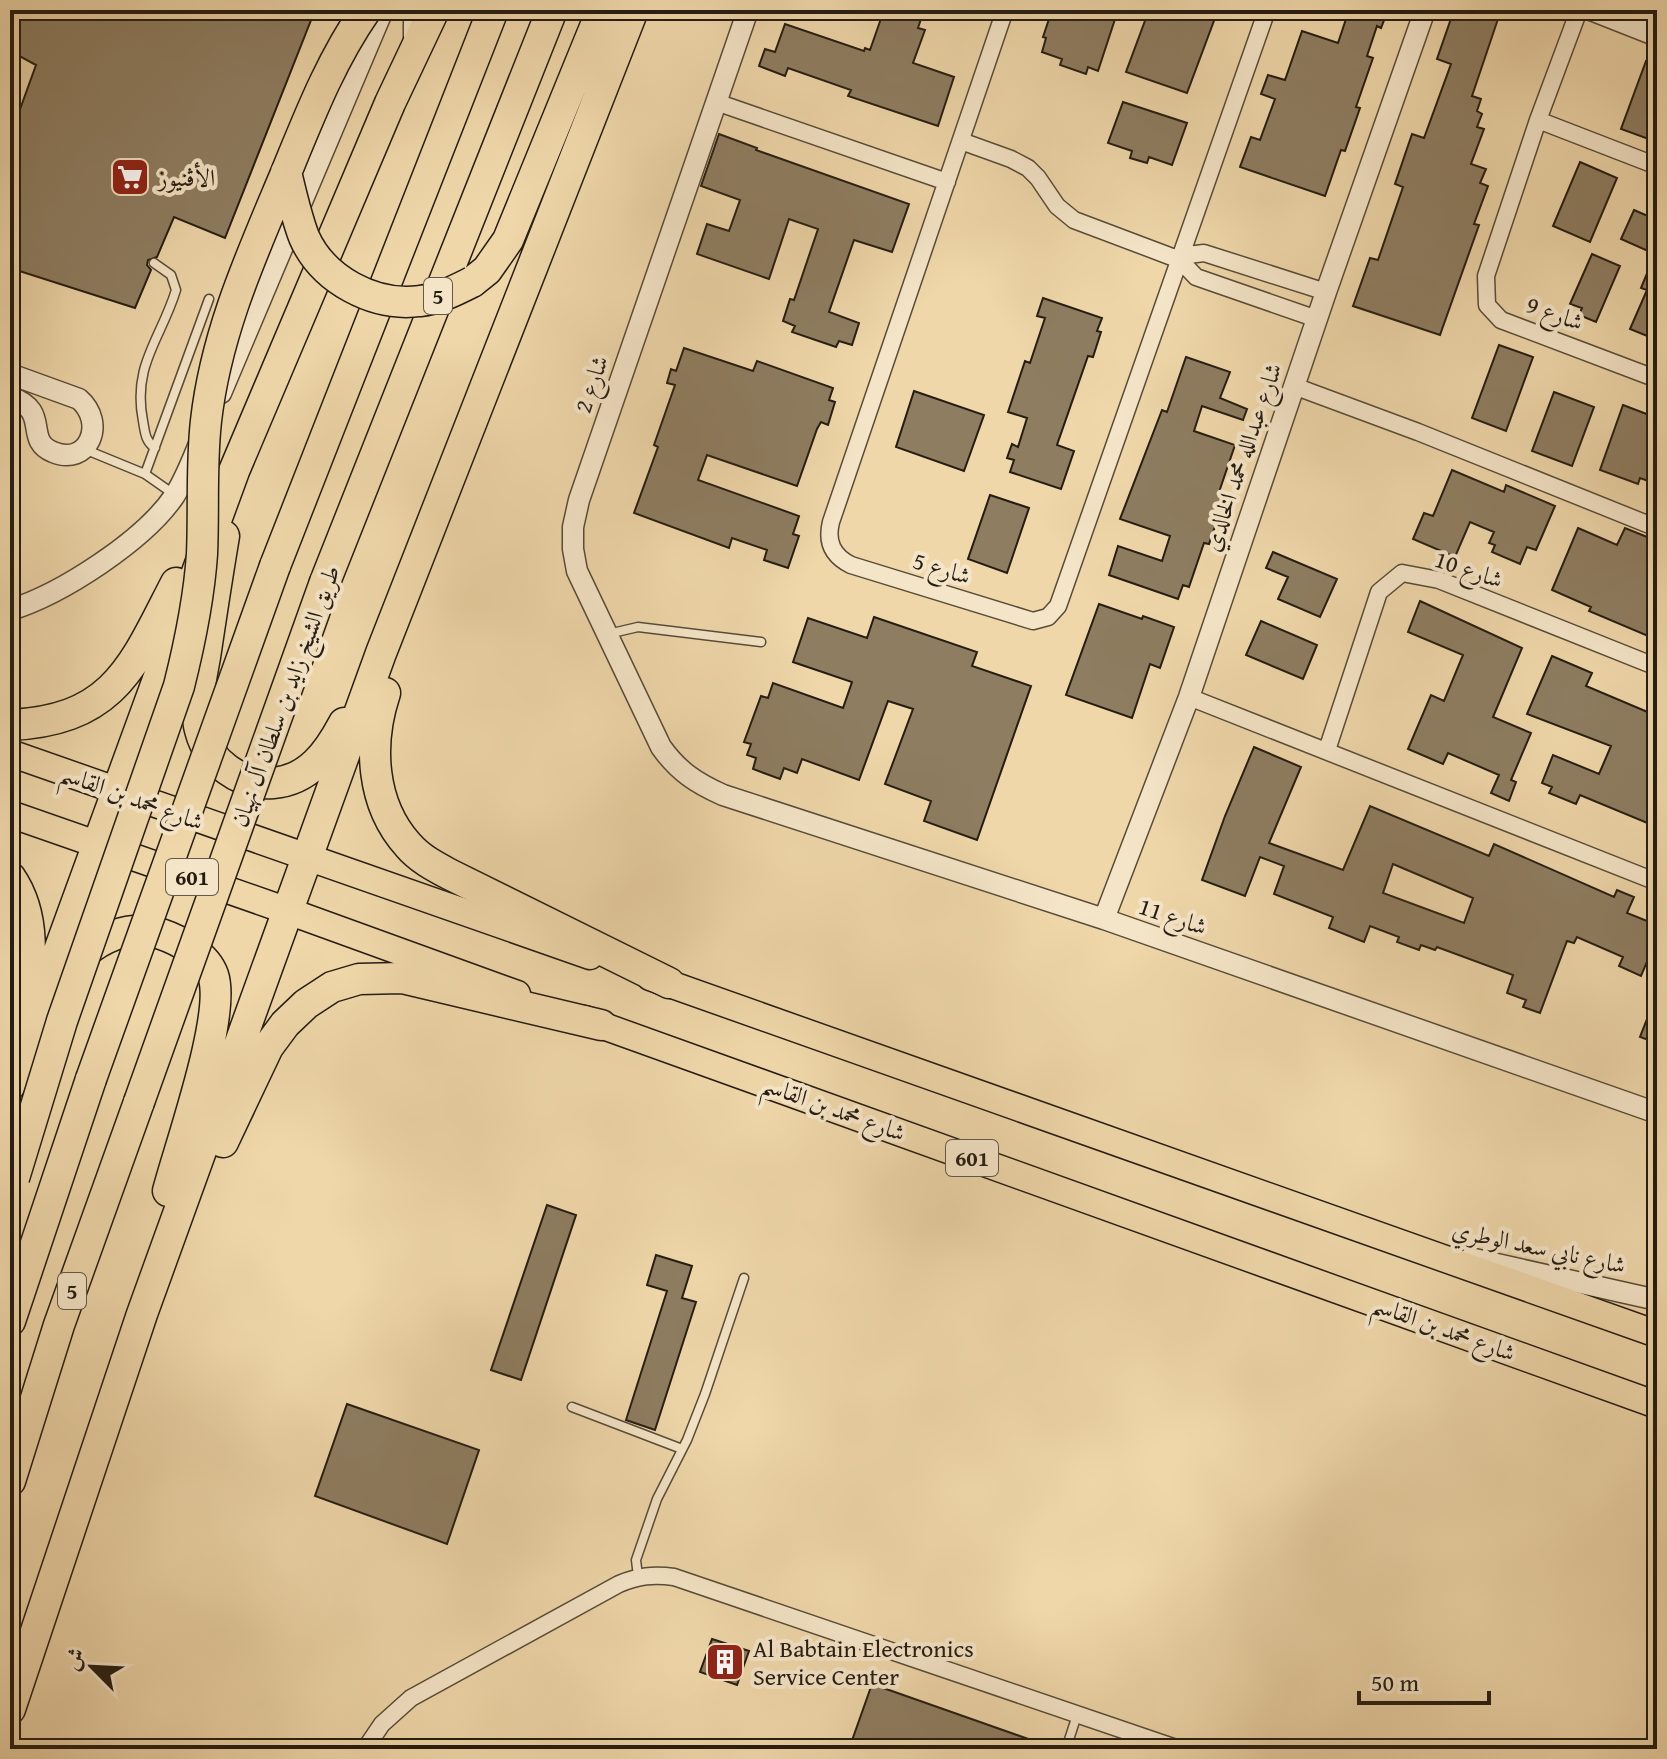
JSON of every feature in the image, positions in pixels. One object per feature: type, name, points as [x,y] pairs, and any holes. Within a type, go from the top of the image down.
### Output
[{"type":"highway","points":[[12,1186],[47,1066],[185,663],[199,587],[204,445],[217,355],[236,292],[329,72],[366,10]]},
{"type":"highway","points":[[10,1085],[234,471],[404,72],[434,10]]},
{"type":"highway","name":"5","points":[[10,1321],[91,1079],[275,566],[493,10]]},
{"type":"highway","name":"طريق الشيخ زايد بن سلطان آل نهيان","points":[[10,1481],[59,1325],[325,582],[552,10]]},
{"type":"highway","points":[[286,172],[305,239],[321,263],[341,281],[366,294],[393,301],[420,301],[448,294],[472,282],[487,270],[508,240],[602,10]]},
{"type":"highway","points":[[10,1709],[142,1314],[381,653],[633,10]]},
{"type":"highway","points":[[483,389],[423,584],[381,704],[375,736],[378,785],[395,827],[409,846],[425,860],[669,983]]},
{"type":"highway","points":[[234,471],[199,699],[199,730],[212,755],[235,775],[264,784],[286,782],[310,771],[334,741],[381,653]]},
{"type":"highway","points":[[10,725],[63,719],[88,707],[112,689],[132,665],[148,638],[234,471]]},
{"type":"highway","points":[[10,877],[26,915],[31,946],[29,976],[10,1060]]},
{"type":"highway","points":[[35,1014],[63,972],[85,951],[108,936],[136,930],[161,934],[198,953],[213,973],[217,1002],[212,1034],[167,1191],[142,1314]]},
{"type":"highway","points":[[142,1314],[268,1047],[285,1024],[306,1004],[332,987],[359,979],[402,978],[601,1025]]},
{"type":"main road","name":"شارع محمد بن القاسم","points":[[10,753],[1657,1334]]},
{"type":"main road","name":"شارع محمد بن القاسم","points":[[10,814],[288,911],[1657,1405]]},
{"type":"street","points":[[10,610],[68,584],[111,556],[154,520],[175,495],[383,10]]},
{"type":"street","name":"شارع 2","points":[[675,767],[661,747],[577,571],[573,527],[579,500],[748,10]]},
{"type":"street","name":"شارع 5","points":[[1005,10],[831,522],[829,539],[831,547],[851,565],[1026,619],[1041,620],[1054,613],[1058,606],[1267,10]]},
{"type":"street","name":"شارع عبدالله محمد الخالدي","points":[[1104,919],[1189,697],[1425,10]]},
{"type":"street","name":"شارع 9","points":[[1579,10],[1486,276],[1487,305],[1501,320],[1657,379]]},
{"type":"street","points":[[1591,10],[1629,17],[1657,36]]},
{"type":"street","points":[[716,102],[947,182]]},
{"type":"street","points":[[1538,120],[1657,166]]},
{"type":"street","points":[[961,141],[1020,163],[1038,178],[1057,206],[1074,220],[1180,260],[1196,277],[1317,319]]},
{"type":"street","points":[[1180,260],[1188,255],[1204,253],[1326,292]]},
{"type":"street","points":[[10,374],[67,394],[88,406],[94,428],[90,441],[83,449],[65,455],[52,452],[38,437],[33,410],[28,404],[10,397]]},
{"type":"street","points":[[1294,386],[1657,528]]},
{"type":"street","name":"شارع 10","points":[[1327,750],[1379,592],[1402,573],[1439,580],[1657,667]]},
{"type":"street","points":[[1189,697],[1657,882]]},
{"type":"street","name":"شارع 11","points":[[675,767],[697,783],[723,795],[1104,919],[1657,1113]]},
{"type":"street","name":"شارع نابي سعد الوطري","points":[[1410,1245],[1657,1300]]},
{"type":"street","points":[[365,1749],[382,1724],[411,1698],[605,1591],[638,1576],[674,1577],[1179,1749]]},
{"type":"lane","points":[[404,72],[408,10]]},
{"type":"lane","points":[[154,263],[171,275],[176,290],[140,378],[139,404],[146,437],[155,448]]},
{"type":"lane","points":[[145,474],[209,299]]},
{"type":"lane","points":[[83,449],[145,474],[175,495]]},
{"type":"lane","points":[[606,634],[638,627],[761,642]]},
{"type":"lane","points":[[638,1576],[636,1560],[657,1499],[705,1394],[744,1278]]},
{"type":"lane","points":[[572,1407],[682,1449]]},
{"type":"lane","points":[[1066,1749],[1077,1714]]},
{"type":"building","name":"الأڤنيوز","points":[[10,10],[315,10],[225,238],[174,217],[157,257],[148,260],[151,270],[135,308],[10,268],[10,137],[36,65],[10,51]]},
{"type":"building","points":[[884,10],[924,10],[918,28],[925,30],[913,63],[954,77],[938,126],[848,96],[851,90],[788,68],[785,76],[759,66],[765,49],[775,52],[785,24],[864,51],[865,48],[870,50]]},
{"type":"building","points":[[1056,10],[1118,10],[1098,71],[1088,67],[1086,74],[1060,65],[1062,59],[1042,52],[1049,19],[1053,20]]},
{"type":"building","points":[[1149,10],[1218,10],[1187,93],[1126,72]]},
{"type":"building","points":[[1349,10],[1388,10],[1381,28],[1377,26],[1367,56],[1373,58],[1356,107],[1360,108],[1325,196],[1240,167],[1251,137],[1260,140],[1275,99],[1261,94],[1268,75],[1285,80],[1302,31],[1338,43]]},
{"type":"building","points":[[1454,10],[1471,10],[1498,19],[1472,96],[1481,99],[1477,111],[1482,114],[1477,127],[1484,129],[1471,164],[1486,169],[1480,183],[1488,186],[1474,224],[1479,225],[1440,335],[1353,306],[1370,258],[1378,260],[1403,187],[1395,184],[1412,134],[1424,138],[1451,64],[1437,59]]},
{"type":"building","points":[[1646,61],[1657,65],[1657,142],[1621,129]]},
{"type":"building","points":[[1123,102],[1187,123],[1172,165],[1149,157],[1147,163],[1130,158],[1132,151],[1108,143]]},
{"type":"building","points":[[719,134],[909,204],[892,252],[854,240],[829,312],[859,323],[852,345],[839,341],[836,347],[792,332],[795,326],[783,321],[790,299],[794,300],[818,229],[789,219],[769,279],[697,254],[707,224],[729,231],[740,200],[701,186]]},
{"type":"building","points":[[1580,162],[1617,178],[1590,242],[1553,226]]},
{"type":"building","points":[[1634,210],[1657,220],[1657,340],[1630,329],[1647,290],[1641,288],[1655,254],[1621,239]]},
{"type":"building","points":[[1592,254],[1620,266],[1596,322],[1579,315],[1582,308],[1570,304]]},
{"type":"building","points":[[1043,298],[1102,318],[1093,357],[1088,356],[1057,445],[1074,451],[1061,489],[1010,472],[1014,460],[1007,458],[1012,444],[1018,447],[1027,418],[1008,412],[1025,361],[1030,363],[1045,318],[1037,316]]},
{"type":"building","points":[[1499,345],[1533,357],[1506,431],[1472,418]]},
{"type":"building","points":[[684,348],[753,371],[757,361],[833,388],[829,400],[835,402],[828,425],[821,422],[817,429],[797,486],[707,455],[698,480],[799,516],[793,534],[799,536],[788,568],[764,560],[767,550],[732,538],[729,548],[634,513],[658,447],[654,445],[675,385],[667,383],[671,369],[676,371]]},
{"type":"building","points":[[1186,357],[1230,372],[1220,398],[1247,409],[1243,420],[1202,406],[1194,431],[1235,445],[1218,495],[1225,497],[1209,544],[1204,543],[1189,587],[1183,585],[1178,599],[1109,575],[1118,546],[1162,561],[1170,536],[1120,519],[1162,410],[1167,412]]},
{"type":"building","points":[[914,391],[984,415],[964,471],[896,447]]},
{"type":"building","points":[[1554,392],[1594,407],[1572,466],[1532,451]]},
{"type":"building","points":[[1623,405],[1657,418],[1657,484],[1640,478],[1638,484],[1600,470]]},
{"type":"building","points":[[1452,470],[1504,492],[1506,485],[1555,506],[1536,550],[1527,547],[1520,564],[1492,552],[1495,545],[1489,543],[1494,532],[1470,522],[1455,557],[1413,539],[1424,513],[1433,516]]},
{"type":"building","points":[[990,495],[1029,508],[1007,573],[968,559]]},
{"type":"building","points":[[1578,528],[1617,545],[1625,528],[1657,541],[1657,613],[1648,636],[1589,611],[1591,607],[1552,590]]},
{"type":"building","points":[[1273,552],[1337,579],[1320,617],[1278,599],[1288,577],[1266,568]]},
{"type":"building","points":[[1420,601],[1522,648],[1493,717],[1531,733],[1511,780],[1516,782],[1509,801],[1491,793],[1499,775],[1448,753],[1443,764],[1408,749],[1431,695],[1444,701],[1463,655],[1408,632]]},
{"type":"building","points":[[1099,604],[1174,627],[1160,668],[1150,664],[1132,718],[1066,695]]},
{"type":"building","points":[[874,617],[977,652],[972,666],[1031,686],[977,840],[924,821],[931,801],[885,784],[913,709],[888,701],[859,780],[802,759],[797,773],[784,768],[780,779],[753,769],[756,758],[747,755],[751,744],[744,742],[761,696],[768,698],[773,683],[843,708],[852,682],[793,662],[808,618],[867,638]]},
{"type":"building","points":[[1261,621],[1317,645],[1303,679],[1246,655]]},
{"type":"building","points":[[1552,656],[1592,673],[1586,686],[1657,716],[1657,827],[1580,795],[1576,804],[1549,793],[1552,787],[1542,783],[1553,755],[1599,774],[1611,746],[1527,714]]},
{"type":"building","points":[[1254,747],[1301,767],[1269,843],[1343,870],[1370,806],[1489,856],[1494,844],[1614,897],[1617,890],[1634,897],[1627,913],[1657,925],[1657,938],[1641,976],[1619,966],[1623,957],[1577,937],[1574,943],[1567,941],[1540,1013],[1523,1007],[1526,1000],[1507,993],[1513,975],[1437,947],[1435,950],[1421,945],[1419,950],[1397,942],[1399,937],[1370,926],[1364,942],[1329,928],[1333,917],[1274,894],[1284,866],[1260,857],[1245,896],[1202,880]],"holes":[[[1393,864],[1473,898],[1464,923],[1383,893]]]},
{"type":"building","points":[[1657,996],[1657,1043],[1640,1037]]},
{"type":"building","points":[[547,1205],[576,1215],[521,1380],[491,1370]]},
{"type":"building","points":[[656,1255],[692,1266],[682,1298],[696,1302],[655,1430],[626,1420],[667,1291],[647,1285]]},
{"type":"building","points":[[347,1404],[479,1450],[447,1544],[315,1496]]},
{"type":"building","name":"Al Babtain Electronics Service Center","points":[[712,1639],[749,1651],[737,1685],[700,1672]]},
{"type":"building","points":[[872,1684],[1051,1747],[849,1749]]},
{"type":"place","name":"الأڤنيوز","points":[[130,177]]},
{"type":"place","name":"Al Babtain Electronics Service Center","points":[[725,1662]]}]
